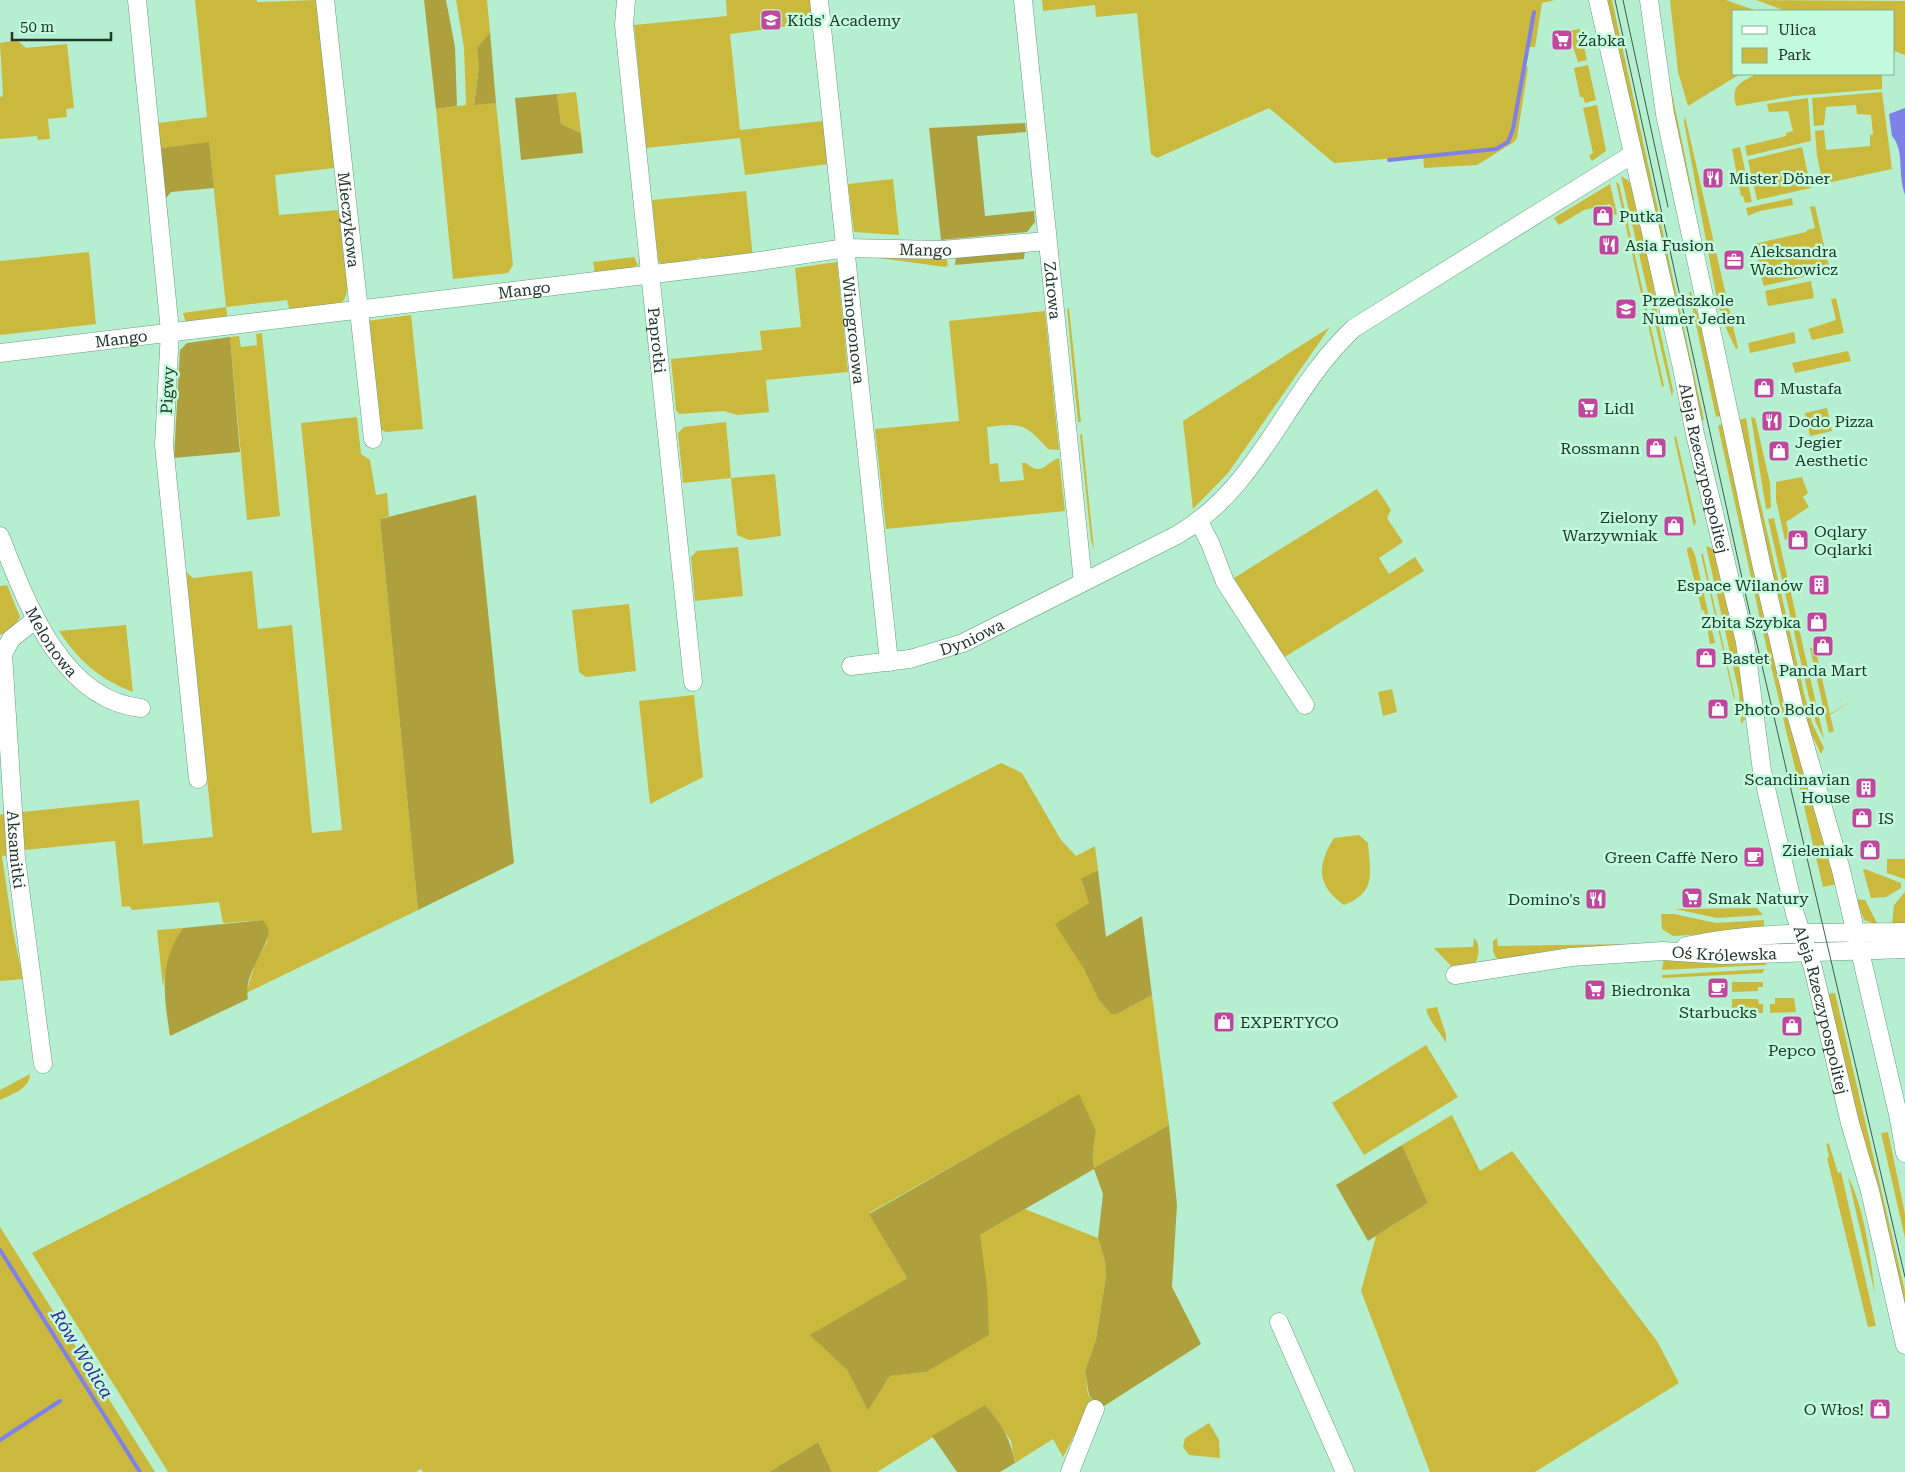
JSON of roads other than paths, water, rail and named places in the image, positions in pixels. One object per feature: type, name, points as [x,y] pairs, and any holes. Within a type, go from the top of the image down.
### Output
[{"type":"street","name":"Pigwy","points":[[137,0],[170,331],[164,445],[198,779]]},
{"type":"street","name":"Mieczykowa","points":[[325,0],[373,440]]},
{"type":"street","name":"Paprotki","points":[[626,0],[624,25],[692,682]]},
{"type":"street","name":"Winogronowa","points":[[820,0],[889,662]]},
{"type":"street","name":"Zdrowa","points":[[1023,0],[1083,582]]},
{"type":"street","name":"Aleja Rzeczypospolitej","points":[[1598,0],[1695,434],[1745,642],[1762,771],[1850,1123],[1870,1191],[1905,1344]]},
{"type":"street","name":"Aleja Rzeczypospolitej","points":[[1649,0],[1665,114],[1755,537],[1795,711],[1834,842],[1898,1114],[1905,1153]]},
{"type":"street","name":"Dyniowa","points":[[851,666],[910,659],[963,643],[1199,522],[1231,492],[1322,363],[1354,328],[1633,154]]},
{"type":"street","name":"Mango","points":[[0,353],[649,274],[846,248],[942,250],[1047,241]]},
{"type":"street","points":[[1199,522],[1210,543],[1225,582],[1305,705]]},
{"type":"street","name":"Melonowa","points":[[0,536],[36,619],[58,654],[82,681],[113,702],[141,708]]},
{"type":"street","name":"Aksamitki","points":[[36,619],[10,639],[3,654],[16,858],[43,1064]]},
{"type":"street","name":"Oś Królewska","points":[[1455,975],[1571,957],[1663,951],[1723,955],[1805,943],[1855,932],[1905,932]]},
{"type":"street","name":"Oś Królewska","points":[[1805,943],[1860,949],[1905,949]]},
{"type":"street","points":[[1279,1322],[1345,1472]]},
{"type":"street","points":[[1070,1472],[1095,1409]]},
{"type":"waterway","points":[[1389,160],[1496,149],[1508,142],[1513,129],[1534,12]]},
{"type":"waterway","name":"Rów Wolica","points":[[0,1250],[140,1472]]},
{"type":"waterway","points":[[0,1440],[60,1401]]},
{"type":"tram line","points":[[1615,0],[1749,610],[1905,1277]]},
{"type":"tram line","points":[[1623,0],[1668,207]]},
{"type":"place","name":"Kids' Academy","points":[[771,20]]},
{"type":"place","name":"Żabka","points":[[1562,40]]},
{"type":"place","name":"Mister Döner","points":[[1713,178]]},
{"type":"place","name":"Putka","points":[[1603,216]]},
{"type":"place","name":"Asia Fusion","points":[[1609,245]]},
{"type":"place","name":"Aleksandra Wachowicz","points":[[1734,260]]},
{"type":"place","name":"Przedszkole Numer Jeden","points":[[1626,309]]},
{"type":"place","name":"Mustafa","points":[[1764,388]]},
{"type":"place","name":"Lidl","points":[[1588,408]]},
{"type":"place","name":"Dodo Pizza","points":[[1772,421]]},
{"type":"place","name":"Rossmann","points":[[1656,448]]},
{"type":"place","name":"Jegier Aesthetic","points":[[1779,451]]},
{"type":"place","name":"Zielony Warzywniak","points":[[1674,526]]},
{"type":"place","name":"Oqlary Oqlarki","points":[[1798,540]]},
{"type":"place","name":"Espace Wilanów","points":[[1819,585]]},
{"type":"place","name":"Zbita Szybka","points":[[1817,622]]},
{"type":"place","name":"Panda Mart","points":[[1823,646]]},
{"type":"place","name":"Bastet","points":[[1706,658]]},
{"type":"place","name":"Photo Bodo","points":[[1718,709]]},
{"type":"place","name":"Scandinavian House","points":[[1866,788]]},
{"type":"place","name":"IS","points":[[1862,818]]},
{"type":"place","name":"Zieleniak","points":[[1870,850]]},
{"type":"place","name":"Green Caffè Nero","points":[[1754,857]]},
{"type":"place","name":"Smak Natury","points":[[1692,898]]},
{"type":"place","name":"Domino's","points":[[1596,899]]},
{"type":"place","name":"Starbucks","points":[[1718,988]]},
{"type":"place","name":"Biedronka","points":[[1595,990]]},
{"type":"place","name":"EXPERTYCO","points":[[1224,1022]]},
{"type":"place","name":"Pepco","points":[[1792,1026]]},
{"type":"place","name":"O Włos!","points":[[1880,1409]]}]
